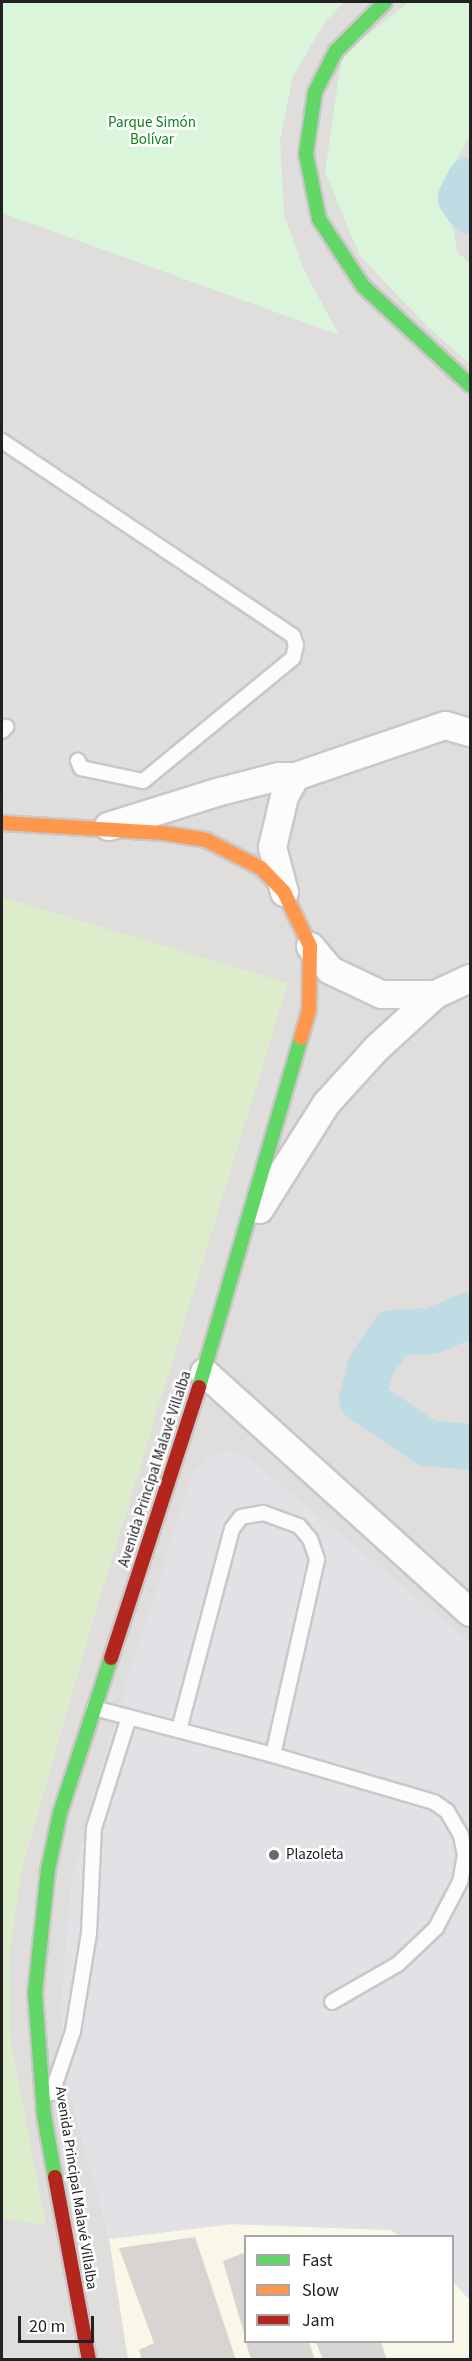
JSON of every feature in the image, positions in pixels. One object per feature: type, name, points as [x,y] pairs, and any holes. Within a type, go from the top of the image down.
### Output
[{"type":"street","points":[[385,2],[336,51],[315,93],[306,154],[319,219],[363,286],[471,385]]},
{"type":"street","points":[[104,827],[216,792],[279,776],[295,776],[458,729],[471,714]]},
{"type":"street","points":[[284,892],[272,848],[284,796],[295,776]]},
{"type":"street","name":"Avenida Principal Malavé Villalba","points":[[2,823],[104,827],[206,840],[234,851],[261,868],[284,892],[310,946],[309,1010],[249,1225],[204,1372],[60,1813],[39,1929],[35,1993],[44,2115],[89,2360]]},
{"type":"street","points":[[310,946],[330,970],[381,994],[435,994]]},
{"type":"street","points":[[249,1225],[326,1103],[376,1048],[435,994],[470,980]]},
{"type":"street","points":[[204,1372],[471,1612]]},
{"type":"lane","points":[[2,441],[292,636],[296,645],[293,658],[143,781],[81,768],[78,761]]},
{"type":"lane","points":[[179,1730],[232,1529],[241,1517],[263,1513],[283,1518],[299,1526],[310,1539],[317,1559],[314,1586],[273,1755]]},
{"type":"lane","points":[[94,1708],[273,1755],[434,1802],[447,1811],[461,1835],[465,1855],[460,1882],[436,1928],[398,1964],[332,2002]]},
{"type":"lane","points":[[44,2115],[73,2031],[89,1933],[94,1828],[129,1717]]},
{"type":"shaded area","points":[[2,2],[470,2],[470,2359],[2,2360]]},
{"type":"shaded area","points":[[2,423],[278,607],[303,635],[303,662],[158,785],[2,793]]},
{"type":"shaded area","name":"Plazoleta","points":[[227,1451],[245,1455],[470,1642],[470,2300],[454,2283],[454,2235],[398,2235],[391,2230],[232,2224],[109,2239],[63,2068],[61,2006],[71,1883],[98,1776],[192,1474],[211,1456]]},
{"type":"shaded area","points":[[232,2224],[391,2230],[398,2235],[244,2235],[244,2343],[454,2343],[454,2283],[470,2300],[470,2359],[128,2359],[109,2239]]},
{"type":"green space","name":"Parque Simón Bolívar","points":[[2,2],[344,2],[325,22],[293,76],[280,140],[284,215],[304,270],[339,335],[2,213]]},
{"type":"green space","points":[[409,2],[470,2],[470,134],[444,185],[458,253],[470,263],[470,364],[429,328],[360,256],[325,172],[342,55]]},
{"type":"green space","points":[[2,897],[288,983],[91,1627],[21,1872],[9,1960],[11,2044],[46,2225],[2,2218]]},
{"type":"building","points":[[195,2237],[236,2360],[142,2360],[139,2350],[154,2343],[119,2248]]},
{"type":"building","points":[[244,2253],[244,2334],[223,2261]]},
{"type":"building","points":[[246,2343],[309,2343],[315,2360],[251,2360]]},
{"type":"building","points":[[316,2343],[381,2343],[387,2360],[323,2360]]},
{"type":"waterway","points":[[470,180],[461,198],[470,211]]},
{"type":"waterway","points":[[470,1315],[432,1331],[393,1333],[371,1366],[362,1399],[427,1443],[470,1447]]},
{"type":"traffic: fast","points":[[385,2],[336,51],[315,92],[306,154],[319,219],[363,286],[470,385]]},
{"type":"traffic: fast","points":[[199,1387],[301,1038]]},
{"type":"traffic: fast","points":[[55,2177],[44,2115],[35,1993],[48,1870],[60,1813],[111,1658]]},
{"type":"traffic: slow","points":[[2,823],[163,833],[206,840],[261,868],[284,892],[310,946],[309,1010],[301,1038]]},
{"type":"traffic: jam","points":[[111,1658],[199,1387]]},
{"type":"traffic: jam","points":[[55,2177],[89,2360]]},
{"type":"place","name":"Plazoleta","points":[[274,1855]]}]
